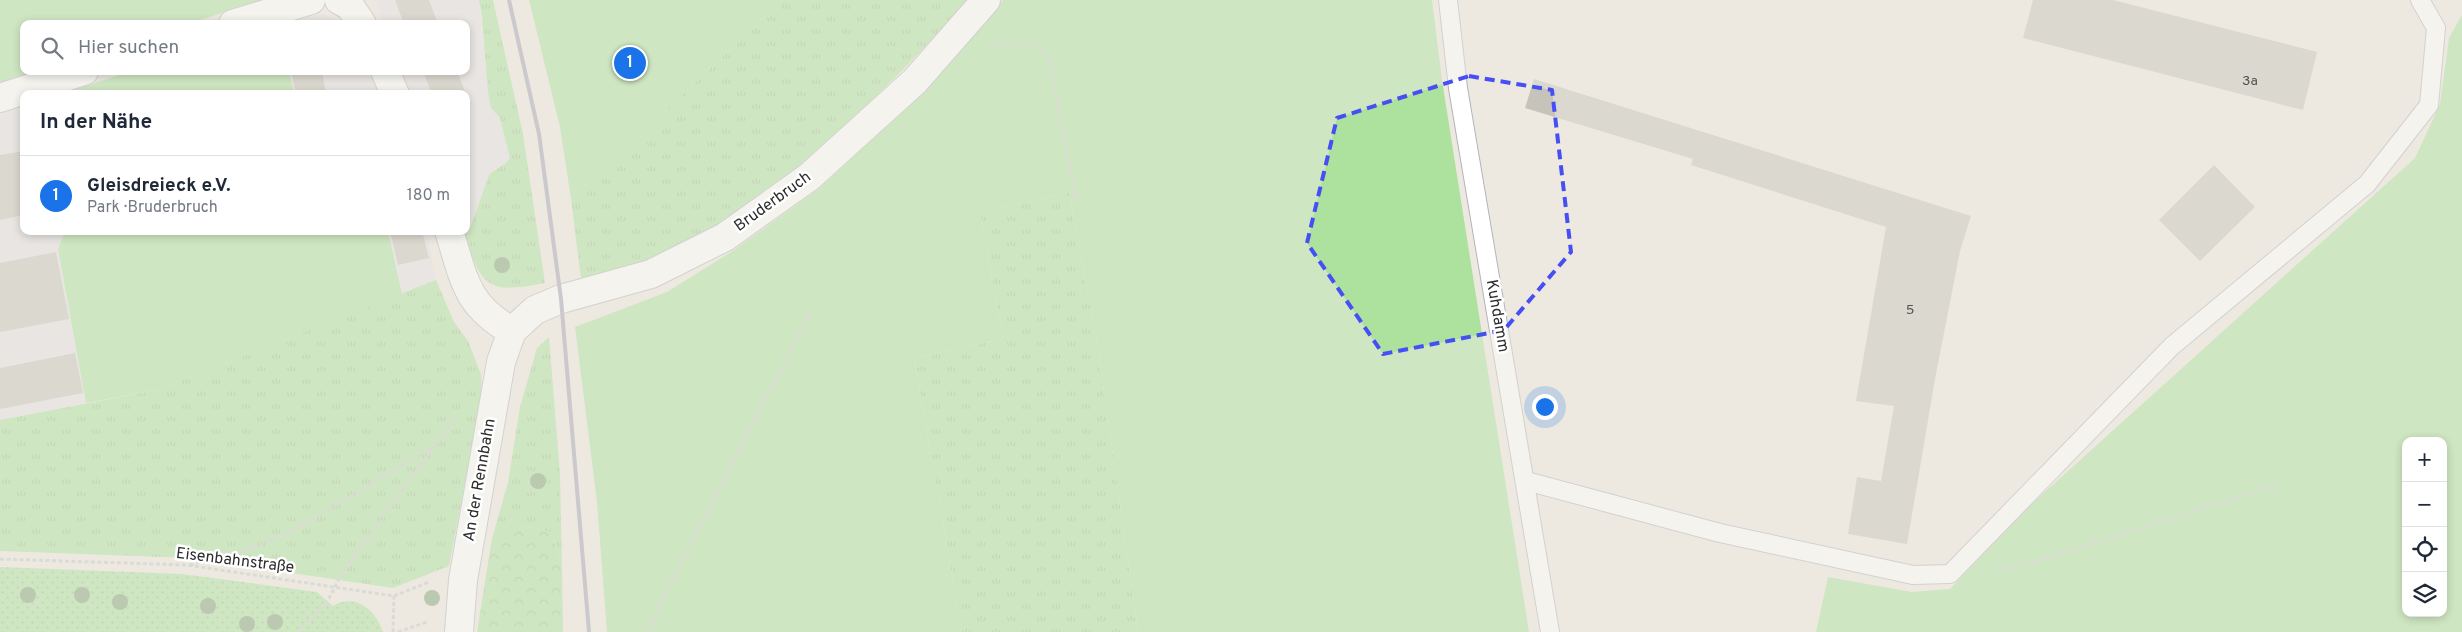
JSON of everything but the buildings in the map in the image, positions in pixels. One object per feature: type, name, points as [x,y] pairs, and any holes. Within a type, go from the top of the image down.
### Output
[{"type":"street","points":[[246,20],[311,0]]},
{"type":"street","points":[[340,0],[350,6],[359,20]]},
{"type":"street","name":"Bruderbruch","points":[[512,331],[535,310],[562,299],[652,274],[724,237],[809,177],[915,81],[986,0]]},
{"type":"street","points":[[25,90],[72,75]]},
{"type":"street","points":[[387,75],[393,90]]},
{"type":"street","points":[[0,98],[20,92]]},
{"type":"street","points":[[450,235],[468,291],[479,307],[494,321],[512,331]]},
{"type":"street","name":"An der Rennbahn","points":[[459,632],[463,580],[501,362],[512,331]]},
{"type":"lane","name":"Kuhdamm","points":[[1448,0],[1458,88],[1526,481],[1550,632]]},
{"type":"lane","points":[[1526,481],[1730,535],[1913,575],[1950,574],[2172,346],[2367,184],[2429,105],[2436,28],[2420,0]]},
{"type":"path","points":[[947,45],[1030,44],[1049,56],[1076,201]]},
{"type":"path","points":[[648,632],[671,582],[812,311]]},
{"type":"path","points":[[298,632],[326,604],[341,575],[458,414]]},
{"type":"path","points":[[187,565],[261,545],[298,528],[435,446]]},
{"type":"path","points":[[2040,560],[2277,485]]},
{"type":"path","name":"Eisenbahnstraße","points":[[0,559],[187,565],[394,596]]},
{"type":"path","points":[[393,632],[394,596],[442,577],[463,580]]},
{"type":"highlighted area","points":[[1469,76],[1552,90],[1571,252],[1504,330],[1383,354],[1307,243],[1337,118]]},
{"type":"shaded area","points":[[375,0],[479,0],[491,108],[500,118],[510,158],[507,164],[495,169],[489,175],[470,227],[470,90],[409,90],[404,75],[470,75],[470,20],[382,20]]},
{"type":"shaded area","points":[[322,14],[336,20],[296,20]]},
{"type":"shaded area","points":[[290,75],[369,75],[377,90],[293,90]]},
{"type":"shaded area","points":[[20,107],[20,235],[63,235],[58,249],[86,403],[0,420],[0,114]]},
{"type":"shaded area","points":[[389,235],[428,235],[436,280],[402,294]]},
{"type":"green space","points":[[0,0],[263,0],[200,20],[20,20],[20,75],[25,75],[0,83]]},
{"type":"green space","points":[[479,0],[493,0],[523,134],[545,283],[510,288],[489,282],[481,275],[475,264],[464,235],[470,235],[470,227],[489,175],[510,158],[500,118],[491,108]]},
{"type":"green space","points":[[529,0],[783,0],[571,199],[560,127]]},
{"type":"green space","points":[[783,0],[968,0],[860,112],[779,183],[736,214],[692,241],[647,262],[581,279],[571,199]]},
{"type":"green space","points":[[1003,0],[1432,0],[1442,80],[1529,632],[1138,632],[1096,335],[1069,192],[980,213],[1003,339],[914,358],[962,632],[607,632],[597,502],[575,327],[667,292],[731,252],[817,190],[923,93]]},
{"type":"green space","points":[[2462,15],[2462,632],[1816,632],[1828,577],[1912,592],[1950,589],[2028,507],[2415,158],[2440,104],[2449,38]]},
{"type":"green space","points":[[119,75],[290,75],[293,90],[74,90]]},
{"type":"green space","points":[[1069,192],[1096,335],[1138,632],[962,632],[914,358],[1003,339],[980,213]]},
{"type":"green space","points":[[63,235],[389,235],[402,294],[157,390],[86,403],[58,249]]},
{"type":"green space","points":[[436,280],[454,322],[468,341],[481,374],[482,395],[449,566],[393,588],[190,558],[0,551],[0,420],[157,390]]},
{"type":"green space","points":[[549,337],[560,474],[562,568],[552,533],[526,526],[492,538],[508,483],[520,407],[537,348]]},
{"type":"green space","points":[[526,526],[552,533],[562,568],[563,632],[477,632],[492,538]]},
{"type":"green space","points":[[0,567],[182,574],[317,592],[333,606],[349,601],[363,605],[375,616],[383,632],[0,632]]},
{"type":"railway","points":[[509,0],[539,134],[561,299],[589,632]]},
{"type":"place","name":"Gleisdreieck e.V.","points":[[630,63]]}]
